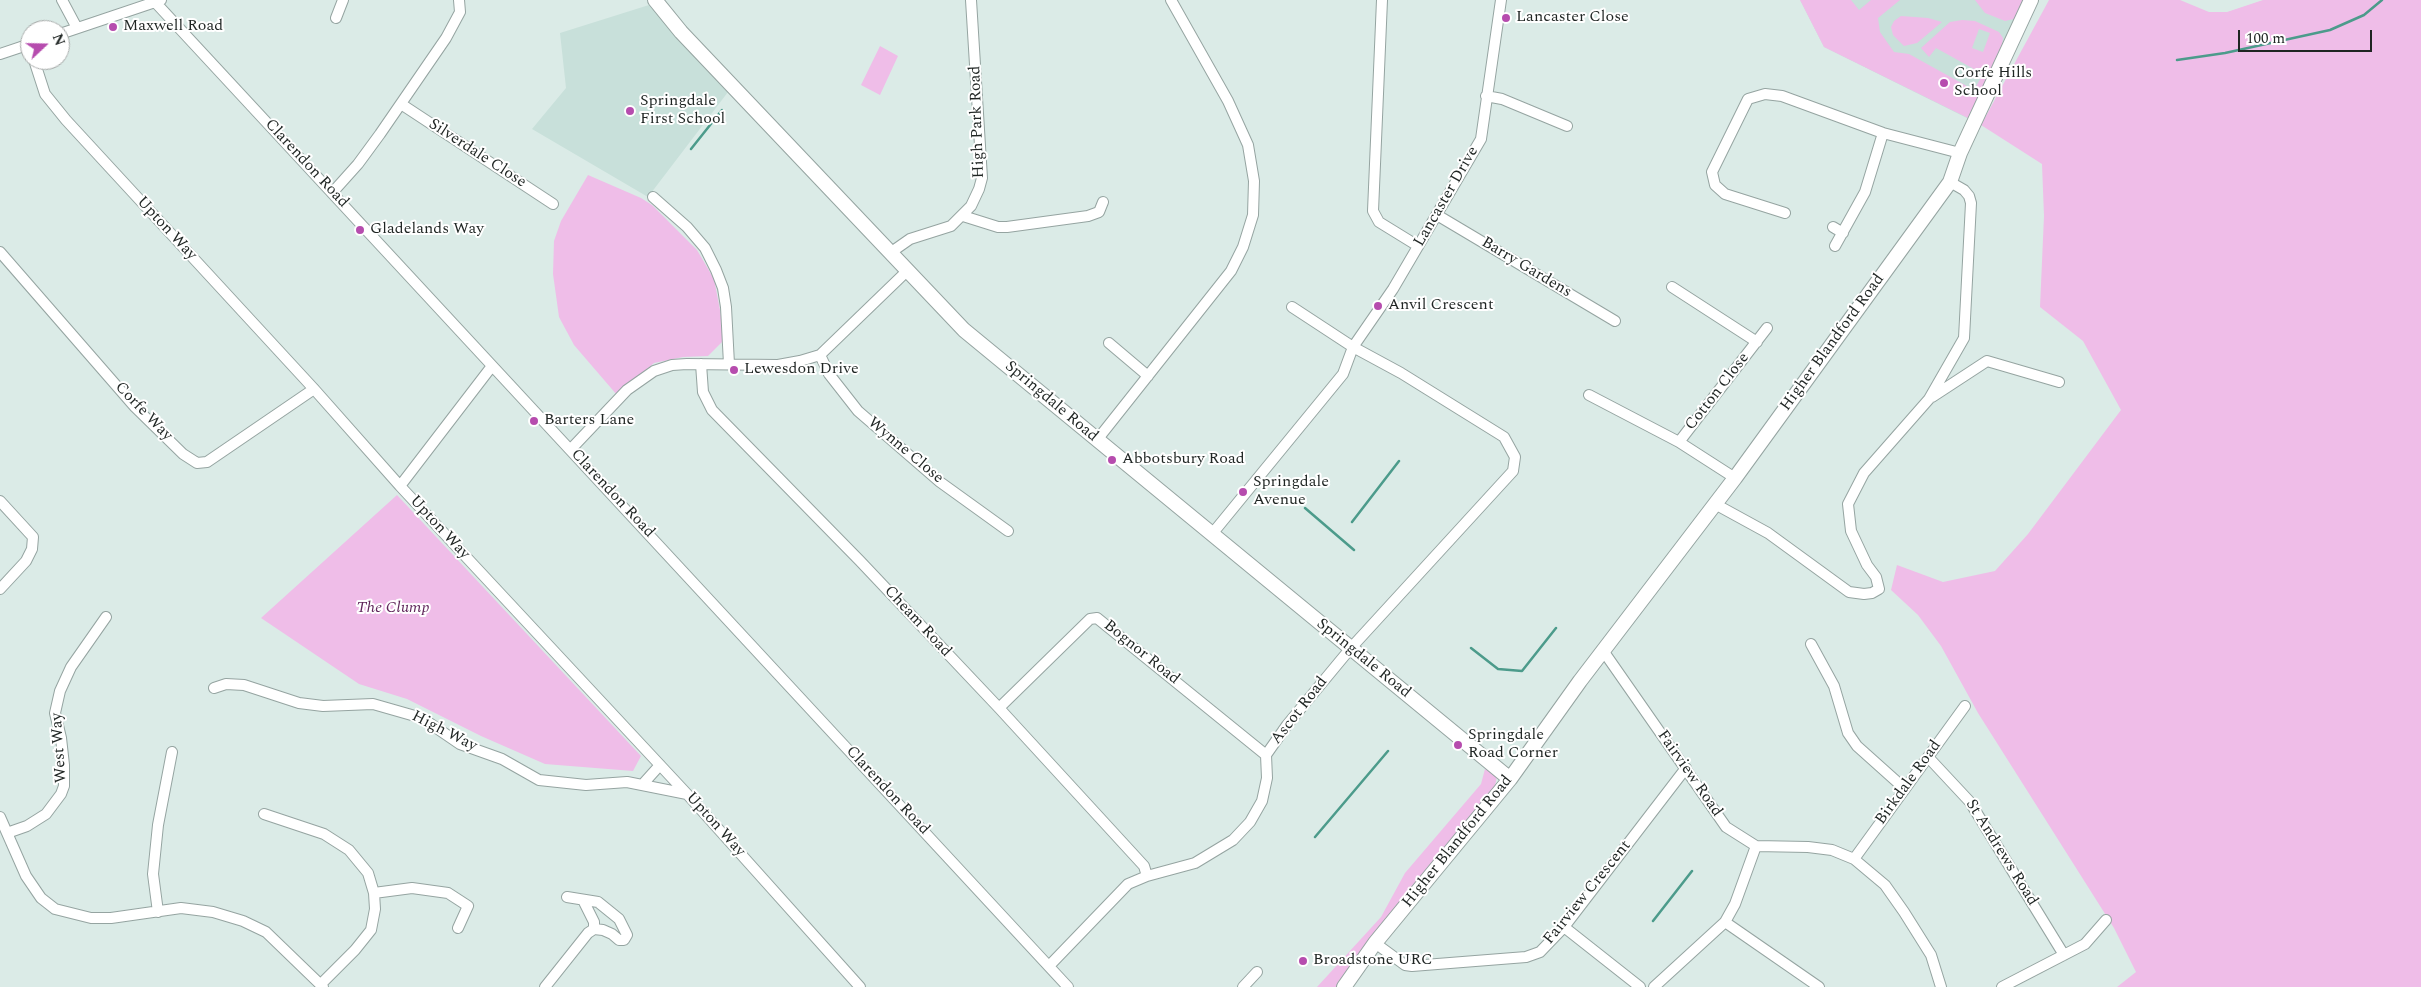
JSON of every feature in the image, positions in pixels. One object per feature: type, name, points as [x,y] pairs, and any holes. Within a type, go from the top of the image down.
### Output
[{"type":"main road","name":"Springdale Road","points":[[656,0],[681,32],[964,330],[1510,779]]},
{"type":"main road","name":"Higher Blandford Road","points":[[1344,987],[1376,943],[1510,779],[1580,681],[1735,478],[1950,182],[1960,153],[2031,0]]},
{"type":"street","points":[[62,0],[77,28]]},
{"type":"street","points":[[336,18],[343,0]]},
{"type":"street","points":[[332,193],[358,164],[456,22],[460,12],[458,0]]},
{"type":"street","name":"High Park Road","points":[[890,253],[910,239],[951,226],[963,216],[976,198],[982,178],[971,0]]},
{"type":"street","points":[[1097,440],[1231,271],[1248,230],[1254,197],[1252,161],[1240,125],[1171,0]]},
{"type":"street","points":[[1382,0],[1373,211],[1379,222],[1418,246]]},
{"type":"street","name":"Lancaster Drive","points":[[1353,347],[1393,289],[1481,139],[1501,0]]},
{"type":"street","points":[[70,30],[156,1]]},
{"type":"street","name":"Clarendon Road","points":[[156,1],[1068,987]]},
{"type":"street","points":[[0,54],[20,48]]},
{"type":"street","name":"Upton Way","points":[[37,70],[45,94],[66,120],[314,389],[400,486],[687,794],[860,987]]},
{"type":"street","points":[[1785,213],[1764,212],[1725,194],[1714,185],[1712,172],[1748,99],[1765,94],[1782,96],[1883,133],[1960,153]]},
{"type":"street","points":[[1486,96],[1502,99],[1567,126]]},
{"type":"street","name":"Silverdale Close","points":[[401,104],[553,204]]},
{"type":"street","points":[[1835,246],[1865,192],[1883,133]]},
{"type":"street","points":[[1715,504],[1768,533],[1839,587],[1855,595],[1872,593],[1879,589],[1878,583],[1851,531],[1848,504],[1864,473],[1929,399],[1964,338],[1971,203],[1969,196],[1964,190],[1950,182]]},
{"type":"street","points":[[653,197],[687,228],[705,248],[716,270],[723,288],[726,307],[729,364]]},
{"type":"street","points":[[963,216],[998,227],[1007,227],[1088,216],[1099,212],[1103,202]]},
{"type":"street","name":"Barry Gardens","points":[[1436,215],[1615,321]]},
{"type":"street","points":[[1833,227],[1843,233]]},
{"type":"street","name":"Corfe Way","points":[[0,252],[135,406],[183,454],[197,463],[207,462],[314,389]]},
{"type":"street","points":[[571,449],[627,390],[654,371],[672,365],[778,365],[800,362],[820,355],[907,271]]},
{"type":"street","name":"Cotton Close","points":[[1672,287],[1757,342]]},
{"type":"street","points":[[1292,306],[1353,347],[1401,373],[1504,437],[1515,457],[1513,471],[1350,649]]},
{"type":"street","name":"Cotton Close","points":[[1680,442],[1767,328]]},
{"type":"street","points":[[1109,343],[1148,376]]},
{"type":"street","points":[[1212,534],[1344,374],[1353,347]]},
{"type":"street","name":"Wynne Close","points":[[820,355],[829,374],[858,411],[940,482],[1008,531]]},
{"type":"street","points":[[1929,399],[1987,360],[2059,382]]},
{"type":"street","name":"Cheam Road","points":[[701,364],[703,392],[712,410],[860,561],[998,708],[1144,866],[1147,876]]},
{"type":"street","points":[[400,486],[492,366]]},
{"type":"street","name":"Cotton Close","points":[[1589,395],[1680,442],[1735,478]]},
{"type":"street","points":[[0,501],[33,537],[32,549],[26,560],[0,589]]},
{"type":"street","name":"West Way","points":[[7,833],[27,826],[46,814],[61,794],[64,786],[64,764],[62,738],[55,713],[60,692],[71,667],[104,617]]},
{"type":"street","name":"Bognor Road","points":[[998,708],[1090,619],[1097,618],[1112,628],[1266,755]]},
{"type":"street","points":[[1811,644],[1834,686],[1848,733],[1857,746],[1905,789]]},
{"type":"street","name":"Ascot Road","points":[[1049,966],[1128,884],[1147,876],[1195,863],[1239,834],[1250,822],[1262,801],[1267,778],[1266,755],[1350,649]]},
{"type":"street","name":"Fairview Road","points":[[1604,652],[1726,827],[1756,846]]},
{"type":"street","name":"High Way","points":[[214,688],[226,684],[244,685],[299,703],[323,706],[373,704],[422,718],[460,744],[502,759],[539,780],[586,784],[627,782],[687,794]]},
{"type":"street","name":"Birkdale Road","points":[[1854,859],[1965,706]]},
{"type":"street","points":[[158,912],[153,874],[158,825],[175,753],[161,749]]},
{"type":"street","name":"St Andrews Road","points":[[1928,758],[1970,802],[2064,955]]},
{"type":"street","points":[[642,785],[660,765]]},
{"type":"street","name":"Fairview Crescent","points":[[1376,943],[1405,965],[1412,966],[1526,957],[1546,948],[1686,768]]},
{"type":"street","points":[[0,817],[26,876],[42,898],[55,909],[91,918],[111,918],[194,908],[213,912],[243,921],[266,932],[322,986],[371,930],[376,909],[374,893],[368,873],[349,850],[324,834],[264,814]]},
{"type":"street","points":[[1654,987],[1725,922],[1735,904],[1756,846],[1808,847],[1832,850],[1854,859],[1885,885],[1931,955],[1942,987]]},
{"type":"street","points":[[374,893],[412,888],[448,893],[468,906],[458,928]]},
{"type":"street","points":[[567,897],[598,902],[608,908],[619,919],[627,935],[624,940],[619,940],[612,934],[594,929]]},
{"type":"street","points":[[545,987],[580,942],[594,929],[594,922],[583,900]]},
{"type":"street","points":[[2002,987],[2084,944],[2106,920]]},
{"type":"street","points":[[1725,922],[1819,987]]},
{"type":"street","points":[[1564,926],[1640,987]]},
{"type":"street","points":[[1243,987],[1257,972]]},
{"type":"shaded area","name":"Corfe Hills School","points":[[1800,0],[2031,0],[1975,122],[1824,47]]},
{"type":"shaded area","name":"Springdale First School","points":[[649,5],[728,92],[648,197],[532,129],[566,88],[560,33]]},
{"type":"green space","points":[[1800,0],[1851,0],[1859,10],[1871,0],[1900,0],[1878,18],[1880,32],[1894,52],[1909,54],[1974,90],[1983,74],[1936,48],[1929,57],[1921,48],[1950,22],[1962,20],[1975,21],[1999,32],[2003,38],[2002,45],[1968,118],[1824,47]],"holes":[[[1979,29],[1990,33],[1983,52],[1972,48]]]},
{"type":"green space","points":[[1975,0],[2031,0],[2018,18],[2005,21],[1985,13]]},
{"type":"green space","points":[[2049,0],[2180,0],[2209,12],[2227,12],[2263,0],[2421,0],[2421,987],[2117,987],[2136,972],[2114,928],[1978,713],[1941,646],[1918,615],[1891,590],[1897,565],[1943,582],[1995,571],[2028,534],[2121,410],[2083,341],[2040,307],[2044,216],[2042,164],[1981,125]]},
{"type":"green space","points":[[1901,16],[1928,18],[1942,22],[1917,43],[1904,46],[1893,35],[1891,27],[1894,21]]},
{"type":"green space","points":[[880,46],[898,56],[880,95],[861,85]]},
{"type":"green space","points":[[588,175],[641,198],[652,205],[697,250],[714,279],[724,340],[708,356],[683,357],[654,363],[617,395],[574,345],[559,317],[553,274],[554,241],[561,221]]},
{"type":"green space","name":"The Clump","points":[[397,495],[641,756],[633,771],[545,764],[481,736],[407,699],[359,684],[261,618]]},
{"type":"green space","points":[[1485,769],[1497,776],[1494,791],[1338,987],[1317,987],[1381,917],[1405,873],[1481,784]]},
{"type":"waterway","points":[[2177,60],[2225,53],[2330,30],[2364,15],[2382,0]]},
{"type":"waterway","points":[[691,149],[722,110]]},
{"type":"waterway","points":[[1352,522],[1399,461]]},
{"type":"waterway","points":[[1305,508],[1354,550]]},
{"type":"waterway","points":[[1471,648],[1498,669],[1522,671],[1556,628]]},
{"type":"waterway","points":[[1315,837],[1388,751]]},
{"type":"waterway","points":[[1653,921],[1692,871]]},
{"type":"place","name":"Lancaster Close","points":[[1506,18]]},
{"type":"place","name":"Maxwell Road","points":[[113,27]]},
{"type":"place","name":"Corfe Hills School","points":[[1944,83]]},
{"type":"place","name":"Springdale First School","points":[[630,111]]},
{"type":"place","name":"Gladelands Way","points":[[360,230]]},
{"type":"place","name":"Anvil Crescent","points":[[1378,306]]},
{"type":"place","name":"Lewesdon Drive","points":[[734,370]]},
{"type":"place","name":"Barters Lane","points":[[534,421]]},
{"type":"place","name":"Abbotsbury Road","points":[[1112,460]]},
{"type":"place","name":"Springdale Avenue","points":[[1243,492]]},
{"type":"place","name":"Springdale Road Corner","points":[[1458,745]]},
{"type":"place","name":"Broadstone URC","points":[[1303,961]]}]
